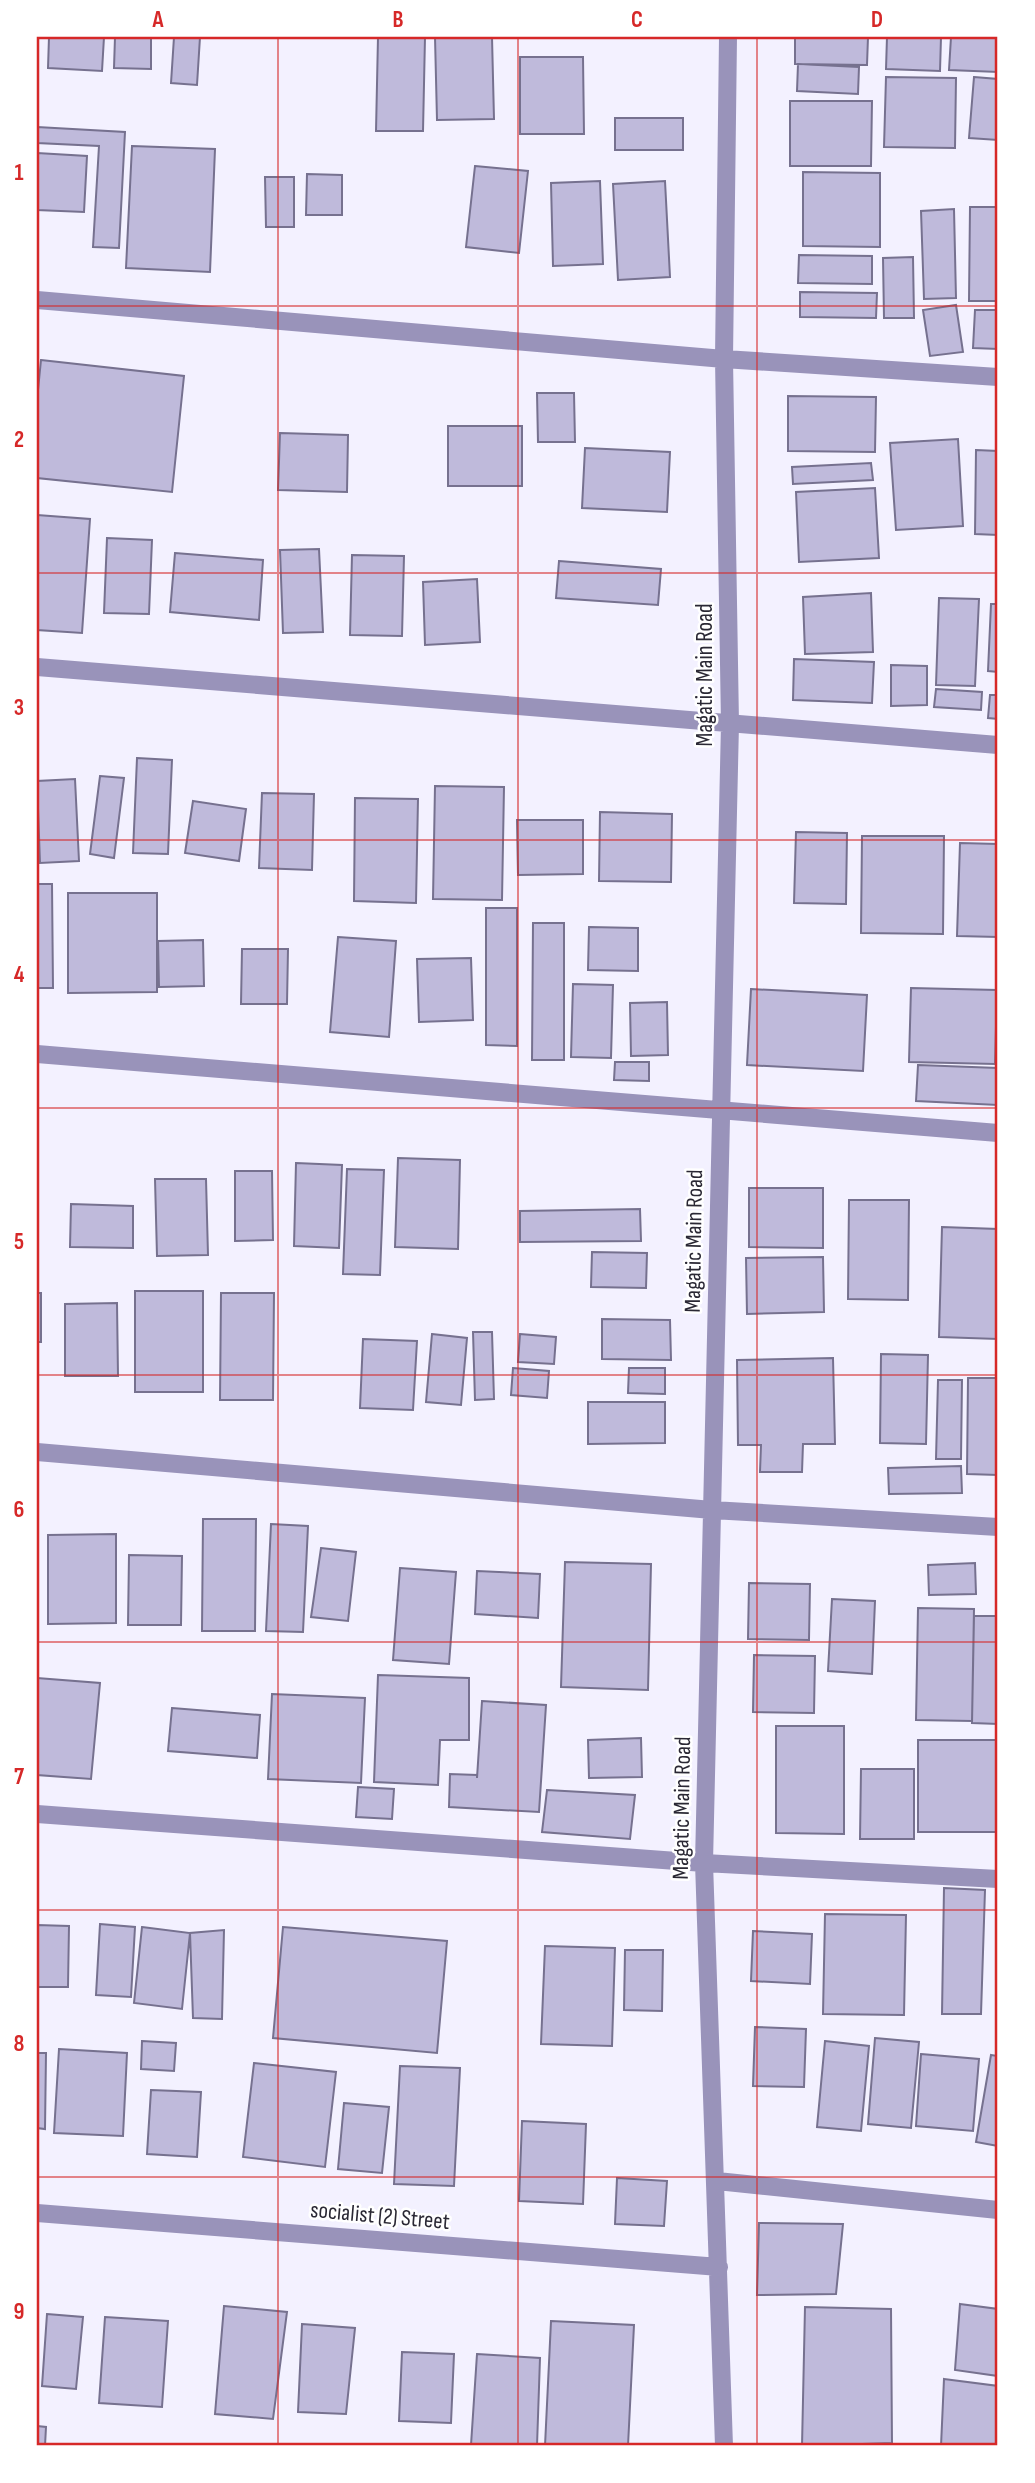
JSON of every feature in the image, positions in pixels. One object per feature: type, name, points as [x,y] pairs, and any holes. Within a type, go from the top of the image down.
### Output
[{"type":"street","name":"Magatic Main Road","points":[[724,2446],[704,1863],[730,724],[724,359],[728,37]]},
{"type":"street","points":[[37,300],[724,359],[998,377]]},
{"type":"street","points":[[37,667],[998,745]]},
{"type":"street","points":[[37,1055],[998,1133]]},
{"type":"street","points":[[37,1452],[712,1510],[998,1527]]},
{"type":"street","points":[[37,1814],[704,1863],[998,1879]]},
{"type":"street","points":[[717,2182],[998,2210]]},
{"type":"street","name":"socialist (2) Street","points":[[37,2213],[719,2267]]},
{"type":"building","points":[[49,37],[104,37],[102,71],[48,68]]},
{"type":"building","points":[[115,37],[151,37],[151,69],[114,68]]},
{"type":"building","points":[[174,37],[200,37],[197,85],[171,83]]},
{"type":"building","points":[[378,37],[425,37],[423,131],[376,131]]},
{"type":"building","points":[[435,37],[492,37],[494,119],[437,120]]},
{"type":"building","points":[[795,37],[868,37],[867,65],[795,64]]},
{"type":"building","points":[[887,37],[941,37],[940,71],[886,69]]},
{"type":"building","points":[[951,37],[998,37],[998,72],[949,70]]},
{"type":"building","points":[[520,57],[583,57],[584,134],[520,134]]},
{"type":"building","points":[[798,64],[859,67],[858,94],[797,91]]},
{"type":"building","points":[[886,77],[956,78],[955,148],[884,147]]},
{"type":"building","points":[[974,77],[998,79],[998,140],[969,138]]},
{"type":"building","points":[[790,101],[872,101],[871,166],[790,166]]},
{"type":"building","points":[[615,118],[683,118],[683,150],[615,150]]},
{"type":"building","points":[[37,127],[125,132],[119,248],[93,247],[99,146],[37,143]]},
{"type":"building","points":[[132,146],[215,149],[210,272],[126,268]]},
{"type":"building","points":[[37,153],[87,156],[84,212],[37,210]]},
{"type":"building","points":[[475,166],[528,171],[519,253],[466,247]]},
{"type":"building","points":[[803,172],[880,173],[880,247],[803,246]]},
{"type":"building","points":[[307,174],[342,175],[342,215],[306,215]]},
{"type":"building","points":[[265,177],[294,177],[294,227],[266,227]]},
{"type":"building","points":[[600,181],[603,264],[553,266],[551,183]]},
{"type":"building","points":[[665,181],[670,277],[618,280],[613,184]]},
{"type":"building","points":[[970,207],[998,207],[998,301],[969,301]]},
{"type":"building","points":[[954,209],[956,298],[924,299],[921,211]]},
{"type":"building","points":[[799,255],[872,256],[872,284],[798,283]]},
{"type":"building","points":[[913,257],[914,318],[884,318],[883,258]]},
{"type":"building","points":[[800,292],[877,293],[876,318],[800,317]]},
{"type":"building","points":[[956,305],[963,352],[930,356],[923,310]]},
{"type":"building","points":[[975,310],[998,310],[998,349],[973,348]]},
{"type":"building","points":[[41,360],[184,376],[172,492],[37,478],[37,400]]},
{"type":"building","points":[[537,393],[574,393],[575,442],[538,442]]},
{"type":"building","points":[[788,396],[876,397],[875,452],[788,451]]},
{"type":"building","points":[[448,426],[522,426],[522,486],[448,486]]},
{"type":"building","points":[[280,433],[348,435],[347,492],[278,490]]},
{"type":"building","points":[[958,439],[963,526],[896,530],[890,443]]},
{"type":"building","points":[[585,448],[670,452],[667,512],[582,508]]},
{"type":"building","points":[[976,450],[998,451],[998,535],[975,534]]},
{"type":"building","points":[[871,463],[873,480],[793,484],[792,467]]},
{"type":"building","points":[[875,488],[879,558],[799,562],[796,492]]},
{"type":"building","points":[[37,515],[90,519],[82,633],[37,630]]},
{"type":"building","points":[[107,538],[152,540],[149,614],[104,613]]},
{"type":"building","points":[[319,549],[323,632],[283,633],[280,550]]},
{"type":"building","points":[[175,553],[263,560],[259,620],[170,612]]},
{"type":"building","points":[[352,555],[404,556],[402,636],[350,635]]},
{"type":"building","points":[[559,561],[661,569],[658,605],[556,598]]},
{"type":"building","points":[[477,579],[480,642],[425,645],[423,582]]},
{"type":"building","points":[[871,593],[873,652],[805,654],[803,597]]},
{"type":"building","points":[[939,598],[979,599],[975,686],[936,685]]},
{"type":"building","points":[[991,604],[998,604],[998,672],[988,671]]},
{"type":"building","points":[[794,659],[874,662],[872,703],[793,700]]},
{"type":"building","points":[[891,665],[927,666],[927,705],[891,706]]},
{"type":"building","points":[[936,689],[982,692],[981,710],[934,707]]},
{"type":"building","points":[[990,695],[998,695],[998,719],[988,718]]},
{"type":"building","points":[[137,758],[172,760],[168,854],[133,853]]},
{"type":"building","points":[[100,776],[124,778],[114,858],[90,854]]},
{"type":"building","points":[[75,779],[79,861],[40,863],[37,781]]},
{"type":"building","points":[[435,786],[504,787],[502,900],[433,899]]},
{"type":"building","points":[[262,793],[314,794],[312,870],[259,868]]},
{"type":"building","points":[[355,798],[418,799],[416,903],[354,901]]},
{"type":"building","points":[[193,801],[246,809],[239,861],[185,853]]},
{"type":"building","points":[[600,812],[672,814],[671,882],[599,881]]},
{"type":"building","points":[[517,820],[583,820],[583,874],[518,875]]},
{"type":"building","points":[[796,832],[847,833],[846,904],[794,903]]},
{"type":"building","points":[[862,836],[944,836],[943,934],[861,933]]},
{"type":"building","points":[[960,843],[998,844],[998,937],[957,936]]},
{"type":"building","points":[[37,884],[52,884],[53,988],[37,988]]},
{"type":"building","points":[[68,893],[157,893],[157,992],[68,993]]},
{"type":"building","points":[[486,908],[517,908],[517,1046],[486,1045]]},
{"type":"building","points":[[533,923],[564,923],[564,1060],[532,1060]]},
{"type":"building","points":[[589,927],[638,928],[638,971],[588,970]]},
{"type":"building","points":[[338,937],[396,941],[389,1037],[330,1032]]},
{"type":"building","points":[[203,940],[204,986],[159,987],[158,941]]},
{"type":"building","points":[[242,949],[288,949],[287,1004],[241,1004]]},
{"type":"building","points":[[471,958],[473,1020],[419,1022],[417,959]]},
{"type":"building","points":[[573,984],[613,985],[611,1058],[571,1057]]},
{"type":"building","points":[[911,988],[997,990],[995,1064],[909,1062]]},
{"type":"building","points":[[751,989],[867,995],[863,1071],[747,1065]]},
{"type":"building","points":[[667,1002],[668,1055],[631,1056],[630,1003]]},
{"type":"building","points":[[615,1062],[649,1062],[649,1081],[614,1080]]},
{"type":"building","points":[[918,1065],[998,1068],[998,1105],[916,1101]]},
{"type":"building","points":[[398,1158],[460,1160],[458,1249],[395,1247]]},
{"type":"building","points":[[296,1163],[342,1165],[339,1248],[294,1246]]},
{"type":"building","points":[[347,1169],[384,1170],[380,1275],[343,1274]]},
{"type":"building","points":[[235,1171],[272,1171],[273,1240],[235,1241]]},
{"type":"building","points":[[155,1179],[206,1179],[208,1255],[157,1256]]},
{"type":"building","points":[[749,1188],[823,1188],[823,1248],[749,1247]]},
{"type":"building","points":[[849,1200],[909,1200],[908,1300],[848,1299]]},
{"type":"building","points":[[71,1204],[133,1206],[133,1248],[70,1247]]},
{"type":"building","points":[[640,1209],[641,1241],[520,1242],[520,1211]]},
{"type":"building","points":[[942,1227],[998,1229],[998,1339],[939,1337]]},
{"type":"building","points":[[592,1252],[647,1253],[646,1288],[591,1287]]},
{"type":"building","points":[[823,1257],[824,1312],[747,1314],[746,1258]]},
{"type":"building","points":[[135,1291],[203,1291],[203,1392],[135,1392]]},
{"type":"building","points":[[37,1293],[41,1293],[41,1342],[37,1342]]},
{"type":"building","points":[[221,1293],[274,1293],[273,1400],[220,1400]]},
{"type":"building","points":[[117,1303],[118,1376],[65,1376],[65,1304]]},
{"type":"building","points":[[602,1319],[670,1320],[671,1360],[602,1359]]},
{"type":"building","points":[[473,1332],[492,1332],[494,1399],[475,1400]]},
{"type":"building","points":[[432,1334],[467,1338],[461,1405],[426,1402]]},
{"type":"building","points":[[520,1334],[556,1337],[554,1364],[518,1362]]},
{"type":"building","points":[[363,1339],[417,1341],[413,1410],[360,1408]]},
{"type":"building","points":[[881,1354],[928,1355],[926,1444],[880,1443]]},
{"type":"building","points":[[833,1358],[835,1444],[803,1444],[802,1472],[760,1472],[761,1445],[738,1445],[737,1360]]},
{"type":"building","points":[[513,1368],[549,1371],[547,1398],[511,1395]]},
{"type":"building","points":[[629,1368],[665,1368],[665,1394],[628,1393]]},
{"type":"building","points":[[968,1378],[998,1378],[998,1475],[967,1474]]},
{"type":"building","points":[[938,1380],[962,1380],[961,1459],[936,1459]]},
{"type":"building","points":[[588,1402],[665,1402],[665,1443],[588,1444]]},
{"type":"building","points":[[961,1466],[962,1493],[889,1494],[888,1468]]},
{"type":"building","points":[[203,1519],[256,1519],[255,1631],[202,1631]]},
{"type":"building","points":[[271,1524],[308,1526],[303,1632],[266,1631]]},
{"type":"building","points":[[116,1534],[116,1623],[48,1624],[48,1535]]},
{"type":"building","points":[[321,1548],[356,1552],[348,1621],[311,1617]]},
{"type":"building","points":[[129,1555],[182,1556],[181,1625],[128,1625]]},
{"type":"building","points":[[565,1562],[651,1564],[648,1690],[561,1687]]},
{"type":"building","points":[[975,1563],[976,1594],[929,1595],[928,1565]]},
{"type":"building","points":[[400,1568],[456,1572],[449,1664],[393,1660]]},
{"type":"building","points":[[477,1571],[540,1574],[538,1618],[475,1614]]},
{"type":"building","points":[[749,1583],[810,1584],[809,1640],[748,1639]]},
{"type":"building","points":[[832,1599],[875,1601],[872,1674],[828,1671]]},
{"type":"building","points":[[918,1608],[974,1609],[972,1721],[916,1720]]},
{"type":"building","points":[[974,1616],[998,1616],[998,1724],[972,1723]]},
{"type":"building","points":[[754,1655],[815,1656],[814,1713],[753,1712]]},
{"type":"building","points":[[378,1675],[469,1678],[469,1740],[440,1740],[438,1785],[374,1782]]},
{"type":"building","points":[[37,1678],[100,1683],[91,1779],[37,1775]]},
{"type":"building","points":[[272,1694],[365,1698],[361,1783],[268,1779]]},
{"type":"building","points":[[482,1701],[546,1705],[539,1812],[449,1807],[450,1774],[477,1775],[477,1778]]},
{"type":"building","points":[[172,1708],[260,1715],[257,1758],[168,1751]]},
{"type":"building","points":[[776,1726],[844,1726],[844,1834],[776,1833]]},
{"type":"building","points":[[641,1738],[642,1777],[589,1778],[588,1740]]},
{"type":"building","points":[[918,1740],[998,1740],[998,1832],[918,1832]]},
{"type":"building","points":[[861,1769],[914,1769],[914,1839],[860,1839]]},
{"type":"building","points":[[358,1787],[394,1789],[392,1819],[356,1817]]},
{"type":"building","points":[[547,1790],[635,1795],[630,1839],[542,1832]]},
{"type":"building","points":[[944,1888],[985,1890],[981,2014],[942,2014]]},
{"type":"building","points":[[825,1914],[906,1915],[904,2015],[823,2014]]},
{"type":"building","points":[[100,1924],[135,1927],[131,1997],[96,1995]]},
{"type":"building","points":[[37,1925],[69,1926],[68,1987],[37,1987]]},
{"type":"building","points":[[142,1927],[190,1933],[182,2009],[134,2003]]},
{"type":"building","points":[[283,1927],[447,1941],[437,2053],[273,2038]]},
{"type":"building","points":[[224,1930],[222,2019],[193,2018],[190,1933]]},
{"type":"building","points":[[753,1931],[812,1934],[810,1984],[751,1981]]},
{"type":"building","points":[[545,1946],[615,1948],[612,2046],[541,2044]]},
{"type":"building","points":[[625,1950],[663,1950],[662,2011],[624,2010]]},
{"type":"building","points":[[755,2027],[806,2029],[804,2087],[753,2086]]},
{"type":"building","points":[[875,2038],[919,2042],[911,2128],[868,2124]]},
{"type":"building","points":[[142,2041],[176,2043],[174,2071],[141,2069]]},
{"type":"building","points":[[825,2041],[869,2046],[861,2131],[817,2127]]},
{"type":"building","points":[[59,2049],[127,2053],[123,2136],[54,2133]]},
{"type":"building","points":[[37,2053],[46,2053],[45,2129],[37,2128]]},
{"type":"building","points":[[921,2054],[979,2059],[973,2131],[916,2126]]},
{"type":"building","points":[[991,2055],[998,2056],[998,2146],[976,2142]]},
{"type":"building","points":[[254,2063],[336,2072],[325,2167],[243,2157]]},
{"type":"building","points":[[400,2066],[460,2068],[454,2186],[394,2184]]},
{"type":"building","points":[[151,2090],[201,2092],[197,2157],[147,2154]]},
{"type":"building","points":[[344,2103],[389,2107],[382,2173],[338,2169]]},
{"type":"building","points":[[522,2121],[586,2124],[583,2204],[519,2201]]},
{"type":"building","points":[[617,2178],[667,2181],[664,2226],[615,2224]]},
{"type":"building","points":[[759,2223],[843,2224],[836,2294],[757,2295]]},
{"type":"building","points":[[960,2304],[998,2309],[998,2376],[955,2370]]},
{"type":"building","points":[[224,2306],[287,2312],[273,2419],[215,2414]]},
{"type":"building","points":[[805,2307],[891,2309],[892,2443],[802,2446]]},
{"type":"building","points":[[47,2314],[83,2317],[76,2389],[42,2386]]},
{"type":"building","points":[[105,2317],[168,2321],[162,2407],[99,2403]]},
{"type":"building","points":[[551,2321],[634,2325],[628,2446],[545,2446]]},
{"type":"building","points":[[302,2324],[355,2328],[346,2414],[298,2412]]},
{"type":"building","points":[[402,2352],[454,2354],[451,2423],[399,2421]]},
{"type":"building","points":[[477,2354],[540,2358],[537,2446],[471,2445]]},
{"type":"building","points":[[944,2379],[998,2386],[998,2446],[941,2446]]},
{"type":"building","points":[[37,2426],[46,2427],[45,2446],[37,2446]]}]
